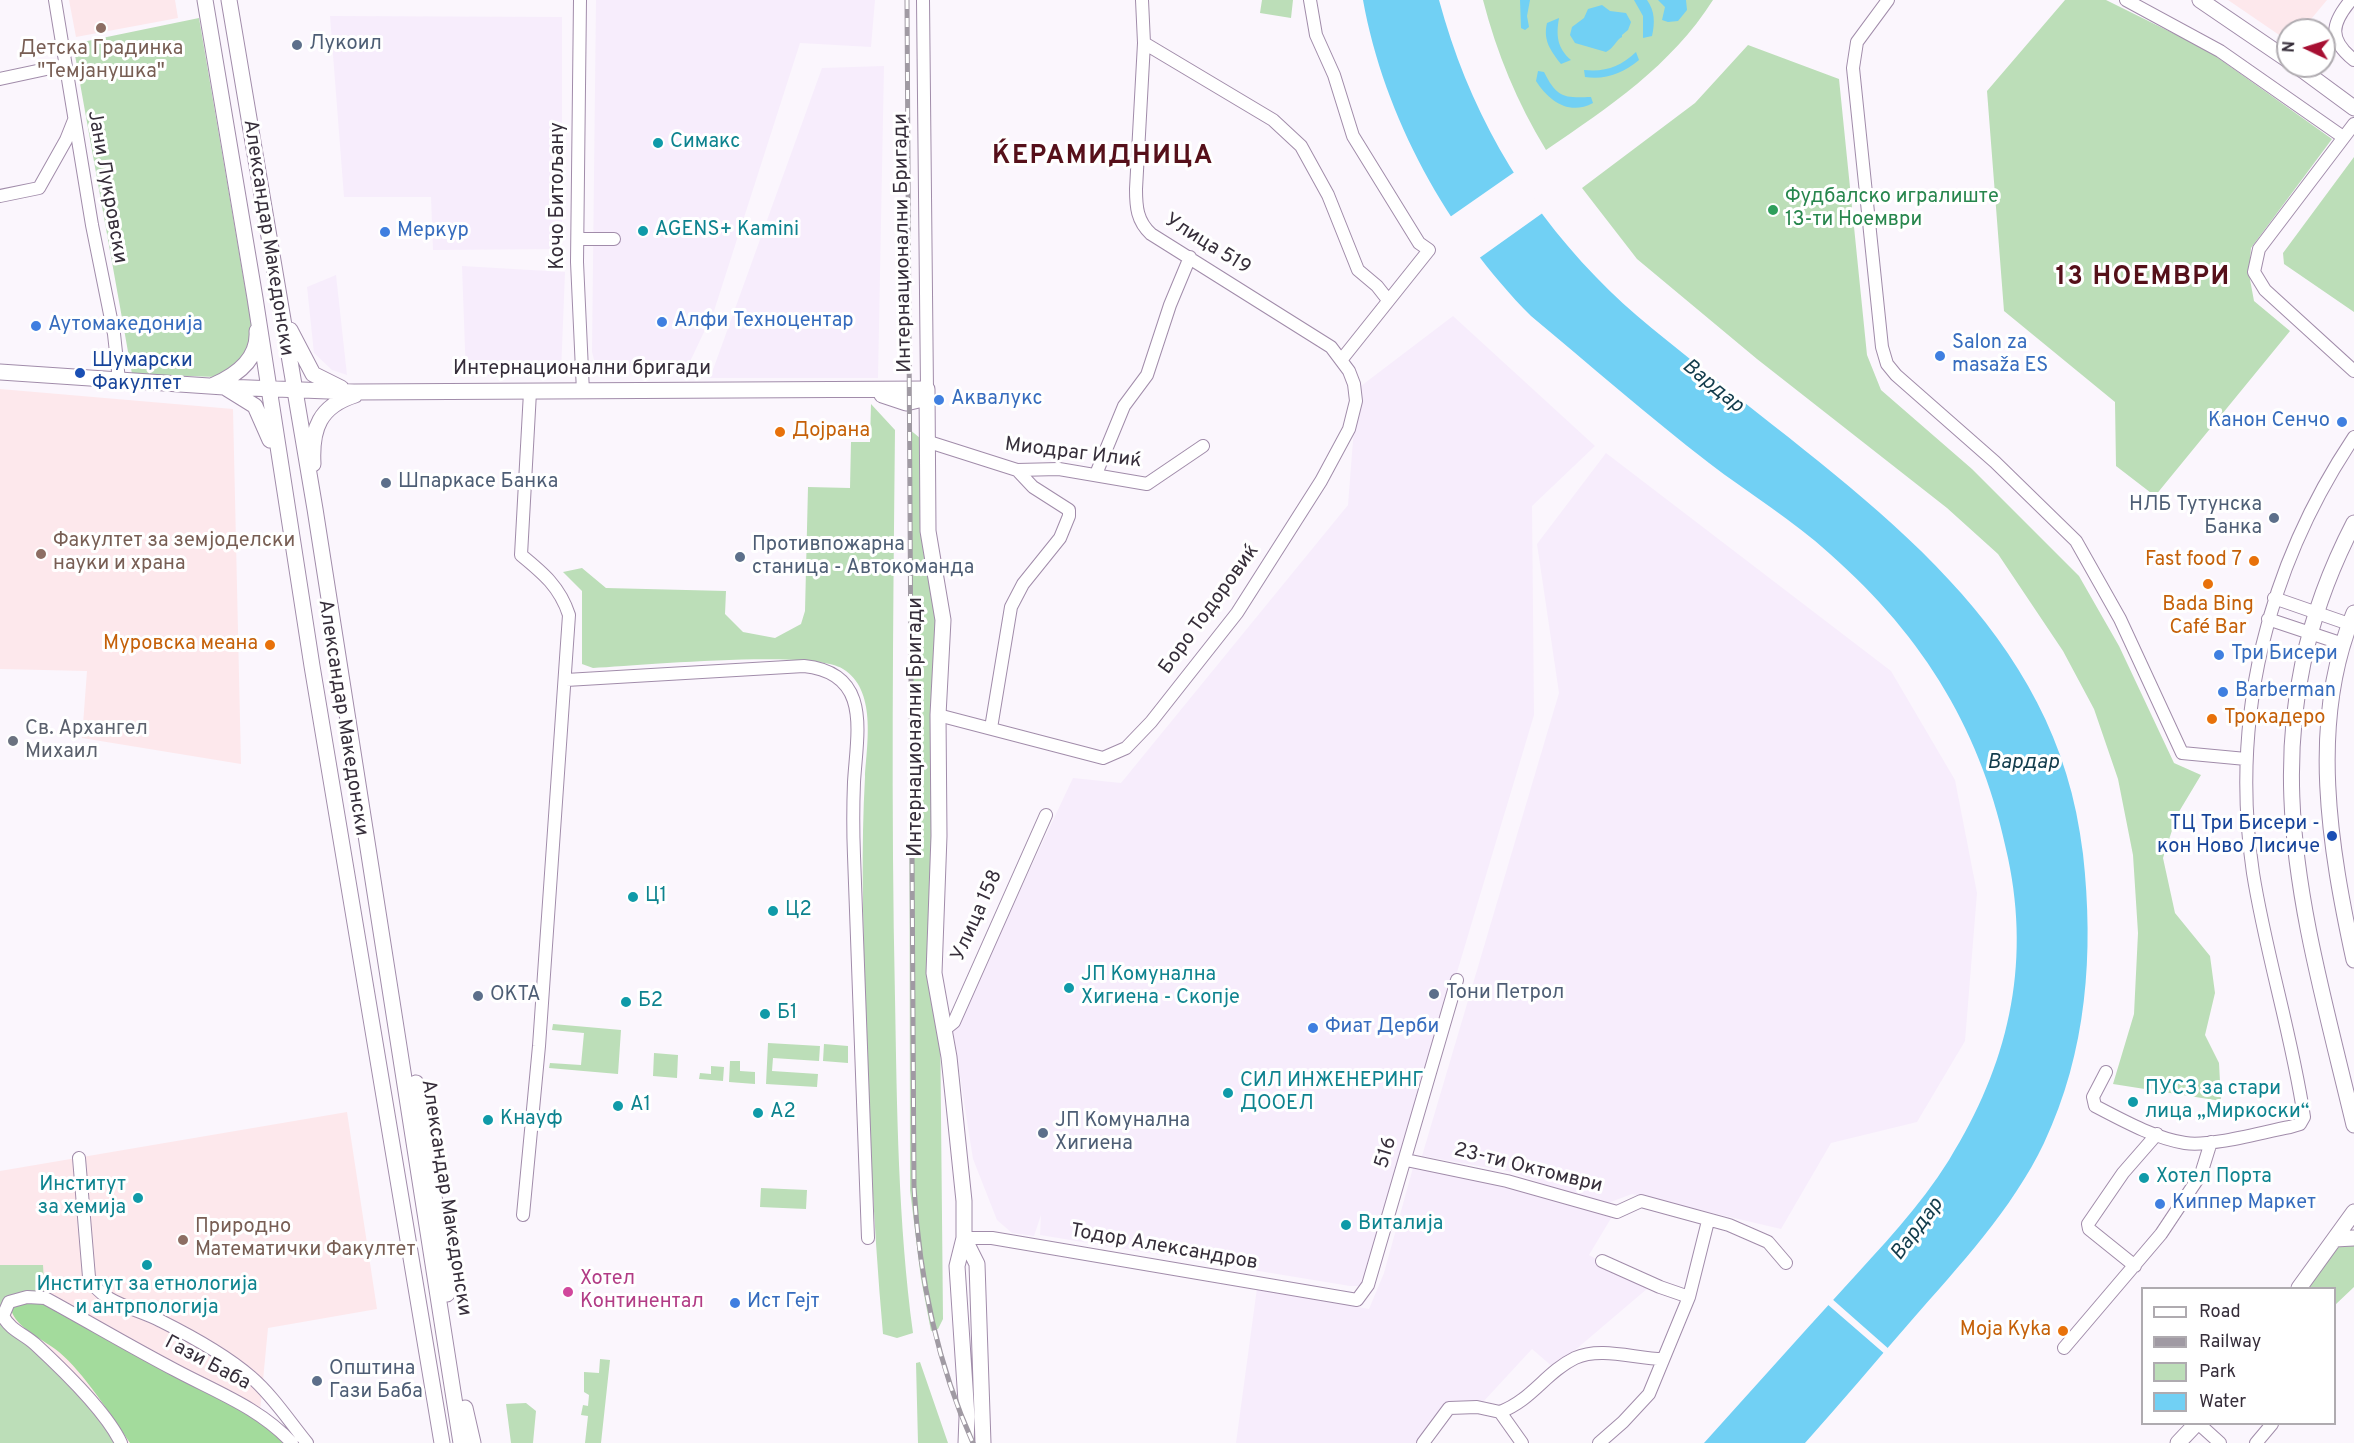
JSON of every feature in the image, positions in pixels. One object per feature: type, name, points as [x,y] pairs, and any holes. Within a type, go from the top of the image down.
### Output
[{"type":"street","name":"Јани Лукровски","points":[[55,0],[114,334],[119,380]]},
{"type":"street","name":"Александар Македонски","points":[[205,0],[442,1443]]},
{"type":"street","name":"Александар Македонски","points":[[229,0],[315,509],[387,962],[403,1000],[443,1253],[447,1291],[444,1328],[461,1443]]},
{"type":"street","name":"Кочо Битољану","points":[[580,0],[578,239],[583,392]]},
{"type":"street","name":"Интернационални Бригади","points":[[923,0],[929,442],[928,531],[943,620],[938,715],[938,847],[934,973],[959,1143],[964,1238]]},
{"type":"street","name":"Улица 519","points":[[1142,0],[1144,43],[1136,209],[1140,220],[1151,234],[1331,347],[1341,359]]},
{"type":"street","points":[[1310,0],[1316,35],[1334,75],[1353,136],[1419,243],[1429,250],[1341,359]]},
{"type":"street","points":[[1888,0],[1857,42],[1853,68],[1882,347],[1887,364],[1896,375],[1995,462],[2076,541],[2120,619],[2182,753],[2246,759]]},
{"type":"street","points":[[2126,0],[2220,51],[2343,137]]},
{"type":"street","points":[[2200,0],[2276,52]]},
{"type":"street","points":[[2351,0],[2339,14],[2334,29],[2338,44],[2354,60]]},
{"type":"street","points":[[1144,43],[1273,120],[1302,146],[1328,195],[1358,270],[1377,286],[1388,300]]},
{"type":"street","points":[[0,79],[65,66]]},
{"type":"street","points":[[2313,78],[2354,108]]},
{"type":"street","points":[[0,196],[39,188],[66,140],[75,118]]},
{"type":"street","points":[[2354,124],[2259,249],[2254,272],[2265,290],[2354,371]]},
{"type":"street","points":[[578,239],[614,239]]},
{"type":"street","points":[[1096,474],[1124,406],[1147,375],[1170,305],[1190,257]]},
{"type":"street","points":[[256,301],[258,338],[245,368],[217,387],[255,406],[259,411],[281,468]]},
{"type":"street","points":[[281,311],[313,374],[328,384],[359,392]]},
{"type":"street","name":"Боро Тодоровиќ","points":[[938,715],[1103,758],[1113,756],[1134,740],[1237,613],[1321,481],[1354,417],[1354,384],[1341,359]]},
{"type":"street","name":"Интернационални бригади","points":[[0,372],[217,387],[359,392],[871,391],[927,394]]},
{"type":"street","name":"Интернационални бригади","points":[[871,391],[906,403],[927,394]]},
{"type":"street","points":[[315,509],[313,458],[320,418],[337,401],[359,392]]},
{"type":"street","points":[[523,1215],[538,1058],[569,615],[564,598],[550,579],[521,555],[530,392]]},
{"type":"street","points":[[906,403],[919,414],[929,442]]},
{"type":"street","points":[[2106,1072],[2093,1097],[2095,1106],[2157,1134],[2186,1143],[2211,1142],[2290,1127],[2300,1124],[2304,1118],[2253,873],[2246,802],[2246,759],[2253,686],[2274,598],[2286,564],[2311,509],[2354,437]]},
{"type":"street","name":"Миодраг Илиќ","points":[[929,442],[1017,470],[1059,469],[1146,484],[1203,446]]},
{"type":"street","points":[[992,728],[1011,607],[1023,584],[1060,538],[1069,516],[1069,510],[1033,487],[1017,470]]},
{"type":"street","points":[[2354,523],[2342,547],[2309,634],[2297,691],[2290,771],[2293,837],[2302,901],[2354,1125]]},
{"type":"street","points":[[2274,598],[2316,613],[2352,618],[2343,644],[2330,729],[2329,803],[2337,875],[2354,960]]},
{"type":"street","points":[[2268,620],[2343,644]]},
{"type":"street","points":[[566,680],[804,666],[824,668],[836,674],[851,693],[857,711],[853,806],[854,856],[868,1238]]},
{"type":"street","name":"Улица 158","points":[[944,1030],[954,1022],[1046,815]]},
{"type":"street","name":"516","points":[[1357,1300],[1368,1285],[1457,980]]},
{"type":"street","points":[[2135,1266],[2089,1229],[2088,1224],[2112,1186],[2157,1134]]},
{"type":"street","points":[[2064,1348],[2161,1234],[2201,1174],[2211,1142]]},
{"type":"street","points":[[79,1158],[89,1278],[94,1288],[106,1297],[161,1320],[250,1376],[274,1401],[307,1443]]},
{"type":"street","name":"23-ти Октомври","points":[[1406,1160],[1507,1181],[1617,1212],[1641,1201],[1729,1225],[1768,1242],[1786,1263]]},
{"type":"street","points":[[2300,1287],[2354,1212]]},
{"type":"street","points":[[1599,1443],[1649,1395],[1689,1297],[1708,1221]]},
{"type":"street","points":[[964,1238],[957,1266],[967,1417],[966,1443]]},
{"type":"street","points":[[964,1238],[977,1264],[983,1443]]},
{"type":"street","name":"Тодор Александров","points":[[964,1238],[992,1238],[1357,1300]]},
{"type":"street","points":[[2335,1239],[2354,1238]]},
{"type":"street","points":[[1602,1261],[1660,1287],[1689,1297]]},
{"type":"street","name":"Гази Баба","points":[[121,1443],[70,1379],[28,1337],[6,1322],[3,1316],[9,1302],[27,1296],[45,1298],[175,1370],[239,1401],[266,1419],[292,1443]]},
{"type":"street","points":[[1423,1443],[1449,1408],[1477,1407],[1500,1412],[1519,1405],[1575,1358],[1587,1355],[1621,1354],[1664,1359]]},
{"type":"street","points":[[453,1379],[465,1406],[473,1443]]},
{"type":"street","points":[[1500,1412],[1522,1443]]},
{"type":"street","points":[[2178,1443],[2197,1425]]},
{"type":"street","points":[[2199,1425],[2220,1443]]},
{"type":"street","points":[[2256,1443],[2271,1425]]},
{"type":"shaded area","name":"Детска Градинка \"Темјанушка\"","points":[[69,0],[175,0],[178,18],[76,37]]},
{"type":"shaded area","points":[[596,0],[875,0],[871,47],[800,43],[714,311],[685,372],[597,371],[592,352]]},
{"type":"shaded area","points":[[2228,0],[2327,0],[2312,18],[2276,18],[2276,33]]},
{"type":"shaded area","points":[[330,16],[562,17],[562,249],[433,250],[431,197],[344,197]]},
{"type":"shaded area","points":[[884,66],[878,378],[710,378],[822,68]]},
{"type":"shaded area","points":[[462,266],[565,272],[561,373],[466,377]]},
{"type":"shaded area","points":[[336,275],[347,375],[332,370],[314,353],[307,287]]},
{"type":"shaded area","points":[[1453,316],[1595,446],[1532,506],[1534,715],[1363,1286],[1350,1286],[1040,1235],[1041,1215],[1034,1236],[1012,1233],[997,1220],[973,1159],[953,1032],[1073,778],[1121,783],[1348,505],[1357,389]]},
{"type":"shaded area","points":[[0,389],[233,409],[241,764],[82,738],[87,671],[0,669]]},
{"type":"shaded area","points":[[1606,453],[1891,671],[1955,780],[1977,893],[1965,1041],[1917,1122],[1831,1143],[1781,1229],[1632,1194],[1600,1206],[1512,1172],[1422,1156],[1559,693],[1537,544]]},
{"type":"shaded area","name":"Природно Математички Факултет","points":[[347,1112],[377,1309],[268,1328],[257,1443],[0,1443],[0,1171]]},
{"type":"shaded area","points":[[1414,1164],[1505,1183],[1613,1215],[1589,1255],[1648,1288],[1554,1368],[1532,1349],[1483,1402],[1448,1401],[1417,1443],[1236,1443],[1257,1288],[1369,1309],[1384,1273]]},
{"type":"green space","points":[[1262,0],[1293,0],[1291,18],[1260,13]]},
{"type":"green space","points":[[1483,0],[1713,0],[1678,45],[1637,84],[1546,150],[1509,77]]},
{"type":"green space","points":[[2065,0],[2106,0],[2207,50],[2332,139],[2251,248],[2249,274],[2254,301],[2290,331],[2155,496],[2116,466],[2115,402],[2004,311],[1987,91]]},
{"type":"green space","points":[[199,18],[253,334],[241,364],[216,377],[132,374],[73,44]]},
{"type":"green space","points":[[1748,45],[1839,79],[1867,355],[1881,390],[1972,469],[2079,576],[2119,646],[2174,763],[2201,775],[2177,815],[2163,858],[2175,913],[2210,956],[2215,993],[2205,1035],[2219,1063],[2221,1101],[2113,1084],[2134,1014],[2138,933],[2133,855],[2118,779],[2094,709],[2063,651],[1998,554],[1947,508],[1757,359],[1637,259],[1582,188],[1695,103]]},
{"type":"green space","points":[[2354,157],[2354,312],[2284,264],[2283,253]]},
{"type":"green space","points":[[871,404],[895,430],[893,785],[897,1082],[901,1208],[913,1333],[897,1338],[883,1334],[874,1205],[863,910],[863,830],[868,733],[865,703],[861,690],[854,678],[843,669],[825,663],[797,660],[724,660],[593,668],[582,664],[582,591],[563,572],[582,568],[606,588],[726,591],[725,614],[743,632],[775,638],[801,624],[805,611],[808,487],[850,488],[851,442],[870,442]]},
{"type":"green space","points":[[909,429],[926,443],[936,605],[943,1319],[938,1329],[931,1331],[921,1279],[910,1190]]},
{"type":"green space","points":[[553,1024],[621,1030],[618,1074],[549,1068],[550,1063],[581,1065],[584,1033],[552,1030]]},
{"type":"green space","points":[[768,1043],[820,1046],[819,1061],[773,1058],[772,1071],[818,1074],[817,1087],[766,1084]]},
{"type":"green space","points":[[824,1044],[848,1046],[848,1063],[823,1061]]},
{"type":"green space","points":[[654,1053],[678,1055],[677,1078],[653,1076]]},
{"type":"green space","points":[[730,1061],[740,1061],[740,1071],[755,1072],[755,1084],[729,1082]]},
{"type":"green space","points":[[711,1066],[724,1067],[723,1081],[699,1079],[700,1073],[711,1074]]},
{"type":"green space","points":[[761,1188],[807,1190],[806,1209],[760,1207]]},
{"type":"green space","points":[[2335,1239],[2354,1246],[2354,1287],[2336,1304],[2336,1287],[2307,1287]]},
{"type":"green space","points":[[0,1265],[43,1265],[45,1298],[36,1296],[4,1316],[28,1337],[121,1443],[0,1443]]},
{"type":"green space","points":[[42,1302],[245,1410],[286,1443],[130,1443],[78,1371],[59,1352],[24,1328],[11,1309],[15,1304]]},
{"type":"green space","points":[[600,1359],[610,1360],[601,1443],[585,1443],[588,1416],[581,1415],[583,1405],[588,1406],[589,1395],[584,1392],[584,1372],[599,1373]]},
{"type":"green space","points":[[920,1362],[948,1443],[918,1443],[916,1363]]},
{"type":"green space","points":[[526,1403],[536,1411],[533,1443],[511,1443],[506,1404]]},
{"type":"water","name":"Вардар","points":[[1363,0],[1439,0],[1465,77],[1481,114],[1520,182],[1568,247],[1637,316],[1834,474],[1894,525],[1949,579],[1997,638],[2037,702],[2067,774],[2083,854],[2088,928],[2084,1002],[2070,1073],[2058,1109],[2031,1168],[2001,1214],[1966,1258],[1805,1443],[1704,1443],[1913,1210],[1949,1160],[1986,1088],[2000,1051],[2009,1014],[2015,976],[2017,938],[2008,858],[1997,812],[1966,729],[1945,691],[1921,654],[1894,619],[1864,586],[1816,542],[1686,445],[1531,316],[1473,248],[1447,210],[1404,129],[1386,87]]},
{"type":"water","points":[[1520,0],[1530,0],[1527,16],[1529,27],[1525,30],[1521,28]]},
{"type":"water","points":[[1634,0],[1647,0],[1652,8],[1654,26],[1652,36],[1643,38],[1643,16]]},
{"type":"water","points":[[1658,0],[1686,0],[1687,10],[1678,21],[1662,20],[1665,7]]},
{"type":"water","points":[[1602,5],[1610,11],[1626,13],[1631,22],[1628,30],[1606,52],[1575,43],[1570,35],[1572,27],[1584,18],[1588,9]]},
{"type":"water","points":[[1559,18],[1560,46],[1571,60],[1561,64],[1551,49],[1546,35],[1547,23]]},
{"type":"water","points":[[1636,52],[1639,60],[1627,69],[1607,76],[1585,77],[1584,70],[1612,67]]},
{"type":"water","points":[[1538,71],[1544,72],[1553,87],[1562,95],[1591,97],[1593,103],[1576,108],[1553,100],[1536,81]]},
{"type":"pier","points":[[1516,171],[1544,212],[1478,259],[1450,217]]},
{"type":"pier","points":[[1831,1298],[1890,1350],[1886,1355],[1826,1303]]},
{"type":"railway","points":[[907,0],[914,1187],[925,1286],[939,1350],[973,1443]]},
{"type":"place","name":"Детска Градинка \"Темјанушка\"","points":[[101,28]]},
{"type":"place","name":"Лукоил","points":[[297,45]]},
{"type":"place","name":"Симакс","points":[[658,143]]},
{"type":"place","name":"Фудбалско игралиште 13-ти Ноември","points":[[1773,210]]},
{"type":"place","name":"AGENS+ Kamini","points":[[643,231]]},
{"type":"place","name":"Меркур","points":[[385,232]]},
{"type":"place","name":"Алфи Техноцентар","points":[[662,322]]},
{"type":"place","name":"Аутомакедонија","points":[[36,326]]},
{"type":"place","name":"Salon za masaža ES","points":[[1940,356]]},
{"type":"place","name":"Шумарски Факултет","points":[[80,373]]},
{"type":"place","name":"Аквалукс","points":[[939,400]]},
{"type":"place","name":"Канон Сенчо","points":[[2342,422]]},
{"type":"place","name":"Дојрана","points":[[780,432]]},
{"type":"place","name":"Шпаркасе Банка","points":[[386,483]]},
{"type":"place","name":"НЛБ Тутунска Банка","points":[[2274,518]]},
{"type":"place","name":"Факултет за земјоделски науки и храна","points":[[41,554]]},
{"type":"place","name":"Противпожарна станица - Автокоманда","points":[[740,557]]},
{"type":"place","name":"Fast food 7","points":[[2254,561]]},
{"type":"place","name":"Bada Bing Café Bar","points":[[2208,584]]},
{"type":"place","name":"Муровска меана","points":[[270,645]]},
{"type":"place","name":"Три Бисери","points":[[2219,655]]},
{"type":"place","name":"Barberman","points":[[2223,692]]},
{"type":"place","name":"Трокадеро","points":[[2212,719]]},
{"type":"place","name":"Св. Архангел Михаил","points":[[13,741]]},
{"type":"place","name":"ТЦ Три Бисери - кон Ново Лисиче","points":[[2332,836]]},
{"type":"place","name":"Ц1","points":[[633,897]]},
{"type":"place","name":"Ц2","points":[[773,911]]},
{"type":"place","name":"ЈП Комунална Хигиена - Скопје","points":[[1069,988]]},
{"type":"place","name":"Тони Петрол","points":[[1434,994]]},
{"type":"place","name":"ОКТА","points":[[478,996]]},
{"type":"place","name":"Б2","points":[[626,1002]]},
{"type":"place","name":"Б1","points":[[765,1014]]},
{"type":"place","name":"Фиат Дерби","points":[[1313,1028]]},
{"type":"place","name":"СИЛ ИНЖЕНЕРИНГ ДООЕЛ","points":[[1228,1093]]},
{"type":"place","name":"ПУСЗ за стари лица „Миркоски“","points":[[2133,1102]]},
{"type":"place","name":"А1","points":[[618,1106]]},
{"type":"place","name":"А2","points":[[758,1113]]},
{"type":"place","name":"Кнауф","points":[[488,1120]]},
{"type":"place","name":"ЈП Комунална Хигиена","points":[[1043,1133]]},
{"type":"place","name":"Хотел Порта","points":[[2144,1178]]},
{"type":"place","name":"Институт за хемија","points":[[138,1198]]},
{"type":"place","name":"Киппер Маркет","points":[[2160,1204]]},
{"type":"place","name":"Виталија","points":[[1346,1225]]},
{"type":"place","name":"Природно Математички Факултет","points":[[183,1240]]},
{"type":"place","name":"Институт за етнологија и антрпологија","points":[[147,1265]]},
{"type":"place","name":"Хотел Континентал","points":[[568,1292]]},
{"type":"place","name":"Ист Гејт","points":[[735,1303]]},
{"type":"place","name":"Moja Kyka","points":[[2063,1331]]},
{"type":"place","name":"Општина Гази Баба","points":[[317,1381]]},
{"type":"district","name":"ЌЕРАМИДНИЦА","points":[[1103,158]]},
{"type":"district","name":"13 НОЕМВРИ","points":[[2143,279]]}]
